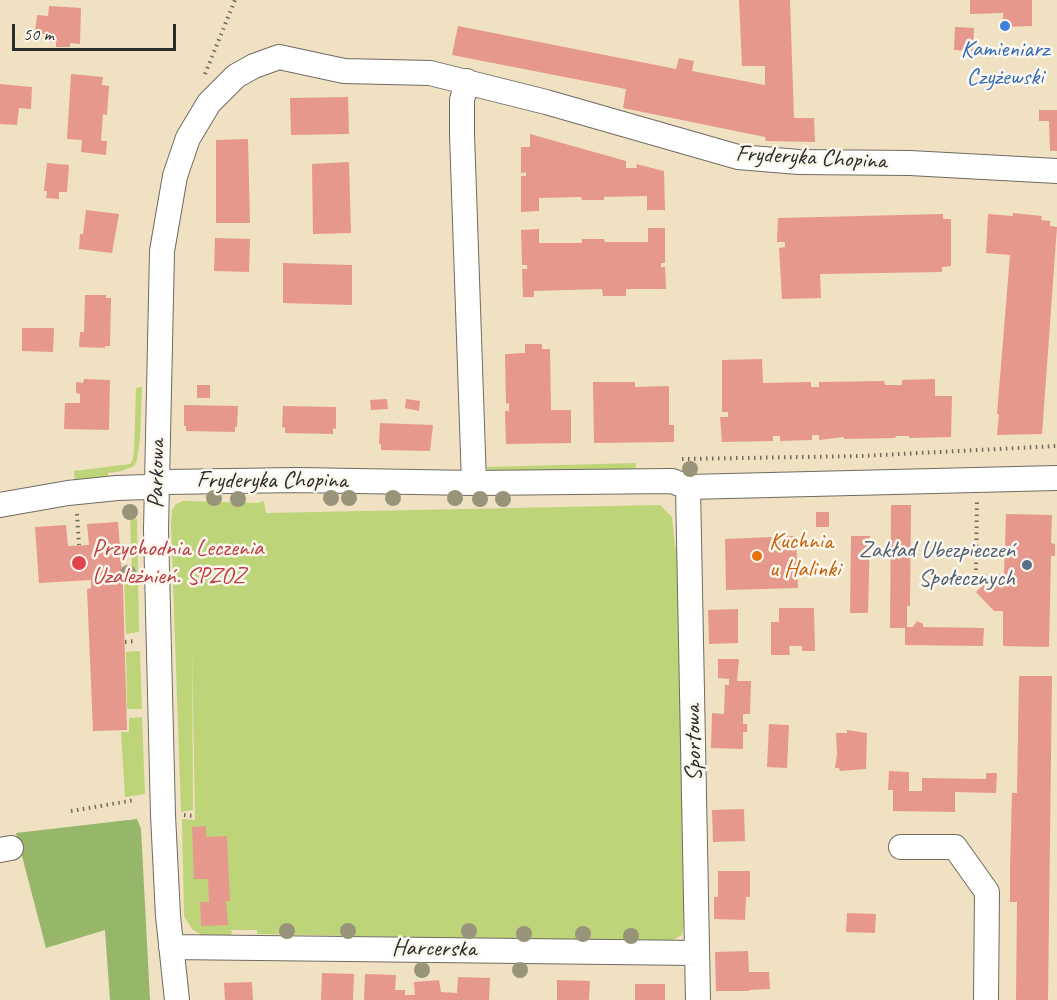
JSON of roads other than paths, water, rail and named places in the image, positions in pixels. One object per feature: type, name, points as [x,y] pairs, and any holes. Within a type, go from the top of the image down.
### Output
[{"type":"street","name":"Fryderyka Chopina","points":[[236,76],[254,66],[279,57],[344,71],[430,73],[467,81],[738,157],[799,162],[910,163],[1057,171]]},
{"type":"street","name":"Parkowa","points":[[177,1000],[171,947],[163,815],[156,485],[162,250],[175,176],[188,138],[209,103],[236,76]]},
{"type":"street","points":[[467,81],[462,100],[462,134],[474,483]]},
{"type":"street","name":"Fryderyka Chopina","points":[[0,505],[68,493],[117,488],[146,488],[166,482],[672,481],[688,487],[1057,478]]},
{"type":"street","name":"Sportowa","points":[[688,487],[698,1000]]},
{"type":"street","points":[[901,847],[955,847],[987,892],[986,1000]]},
{"type":"street","name":"Harcerska","points":[[171,947],[698,953]]},
{"type":"place","name":"Kamieniarz Czyżewski","points":[[1005,26]]},
{"type":"place","name":"Kuchnia u Halinki","points":[[757,556]]},
{"type":"place","name":"Przychodnia Leczenia Uzależnień. SPZOZ","points":[[79,563]]},
{"type":"place","name":"Zakład Ubezpieczeń Społecznych","points":[[1027,565]]}]
